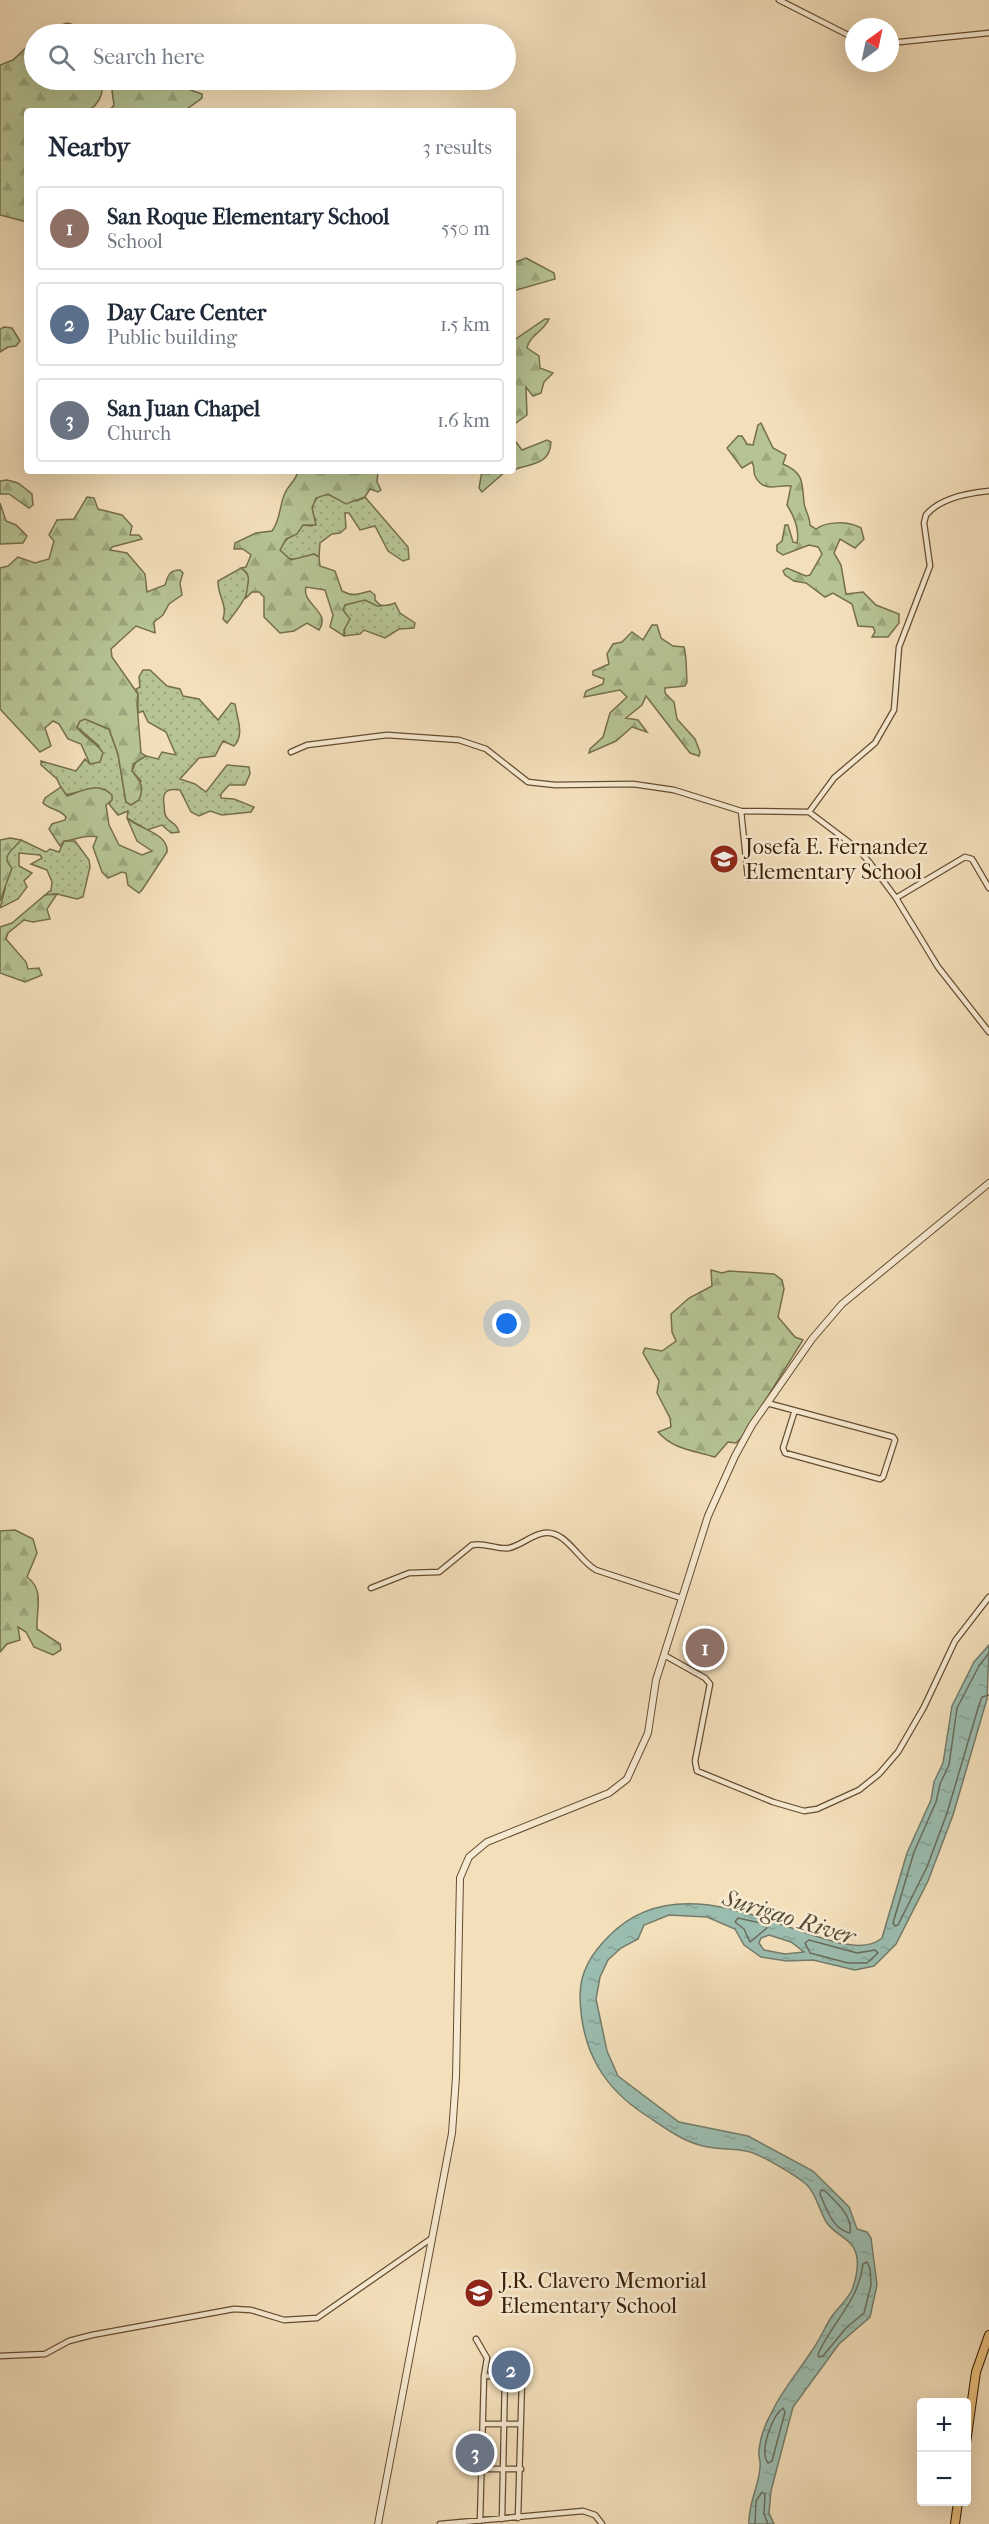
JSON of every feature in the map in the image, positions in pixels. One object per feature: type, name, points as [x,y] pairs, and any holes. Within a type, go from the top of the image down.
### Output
[{"type":"highway","points":[[971,2408],[976,2372],[989,2335]]},
{"type":"highway","points":[[956,2524],[958,2506]]},
{"type":"street","points":[[778,0],[845,34]]},
{"type":"street","points":[[899,42],[989,33]]},
{"type":"street","points":[[809,812],[834,778],[875,743],[894,710],[899,647],[930,566],[926,515],[935,507],[958,496],[989,491]]},
{"type":"street","points":[[291,752],[307,746],[387,735],[459,740],[486,749],[528,782],[555,785],[633,784],[674,790],[741,811],[809,812],[858,849],[896,898],[938,967],[988,1029]]},
{"type":"street","points":[[741,811],[748,878]]},
{"type":"street","points":[[896,898],[965,857],[972,859],[989,888]]},
{"type":"street","points":[[380,2523],[448,2161],[455,2103],[461,1944],[460,1889],[464,1865],[472,1853],[487,1842],[609,1793],[627,1779],[648,1733],[657,1680],[681,1598],[717,1495],[735,1456],[767,1404],[812,1339],[842,1304],[989,1183]]},
{"type":"street","points":[[767,1404],[794,1413],[893,1437],[895,1440],[883,1477],[880,1479],[785,1453],[783,1448],[794,1413]]},
{"type":"street","points":[[371,1588],[409,1574],[439,1572],[472,1545],[506,1548],[536,1535],[550,1533],[565,1541],[590,1567],[681,1598]]},
{"type":"street","points":[[664,1655],[705,1678],[710,1684],[695,1761],[698,1771],[773,1802],[810,1811],[867,1785],[892,1760],[924,1707],[955,1641],[989,1597]]},
{"type":"street","points":[[0,2356],[36,2355],[69,2341],[92,2335],[234,2309],[250,2310],[284,2320],[317,2318],[432,2238]]},
{"type":"street","points":[[476,2339],[488,2360],[484,2376],[480,2521]]},
{"type":"street","points":[[484,2376],[522,2378],[518,2518]]},
{"type":"street","points":[[502,2519],[505,2376]]},
{"type":"street","points":[[483,2424],[520,2424]]},
{"type":"street","points":[[481,2469],[520,2469]]},
{"type":"street","points":[[440,2524],[583,2511],[595,2515],[602,2524]]},
{"type":"green space","points":[[24,50],[24,90],[102,90],[92,108],[24,108],[24,221],[0,215],[0,65],[13,60]]},
{"type":"green space","points":[[190,90],[202,94],[202,98],[188,108],[112,108],[114,105],[112,91]]},
{"type":"green space","points":[[526,258],[554,273],[555,279],[516,290],[516,262]]},
{"type":"green space","points":[[545,319],[549,319],[527,348],[539,356],[540,368],[553,373],[544,382],[541,393],[533,396],[526,387],[527,415],[516,423],[516,339]]},
{"type":"green space","points":[[12,328],[20,341],[16,346],[8,347],[0,352],[0,329]]},
{"type":"green space","points":[[761,423],[773,448],[786,455],[783,464],[795,471],[801,479],[810,525],[816,529],[826,524],[844,523],[861,528],[864,539],[855,548],[840,539],[834,553],[841,565],[846,594],[863,592],[876,605],[899,614],[899,623],[888,637],[872,637],[875,632],[873,627],[858,626],[852,604],[833,593],[825,597],[806,583],[794,581],[785,575],[783,571],[787,568],[806,576],[810,575],[822,554],[818,547],[809,545],[783,555],[777,551],[777,545],[782,541],[785,525],[788,525],[793,542],[797,543],[796,523],[787,505],[791,486],[767,487],[763,485],[755,476],[752,462],[742,468],[727,448],[738,436],[742,436],[747,444],[753,445],[758,425]]},
{"type":"green space","points":[[547,440],[551,442],[547,455],[539,462],[516,469],[516,442],[522,450]]},
{"type":"green space","points":[[297,474],[378,474],[377,482],[381,490],[378,492],[370,489],[365,497],[346,504],[328,494],[316,498],[312,508],[316,525],[303,525],[297,534],[286,539],[280,550],[291,560],[314,554],[319,557],[320,566],[335,571],[342,591],[359,594],[370,591],[375,595],[375,600],[381,606],[365,600],[345,605],[343,610],[350,619],[344,630],[344,636],[330,627],[333,615],[325,590],[306,587],[308,598],[322,618],[319,630],[307,623],[294,631],[280,633],[264,617],[264,597],[259,592],[252,592],[246,598],[248,578],[241,568],[246,567],[251,555],[243,549],[234,549],[235,543],[256,533],[272,531],[277,522],[285,493]]},
{"type":"green space","points":[[481,474],[503,474],[482,492],[479,488]]},
{"type":"green space","points":[[0,481],[18,483],[32,494],[33,505],[29,508],[9,494],[0,494]]},
{"type":"green space","points":[[322,494],[354,501],[365,497],[408,547],[409,559],[403,561],[388,551],[375,526],[360,530],[349,513],[345,513],[346,528],[320,543],[319,557],[314,554],[295,559],[287,558],[280,550],[282,545],[303,525],[312,526],[316,520],[313,506]]},
{"type":"green space","points":[[87,497],[94,498],[98,509],[122,515],[132,526],[130,535],[139,535],[142,539],[112,547],[110,550],[127,553],[145,574],[147,592],[165,585],[171,572],[180,570],[183,573],[180,583],[182,595],[169,604],[163,615],[154,622],[155,633],[136,626],[111,649],[112,657],[138,694],[141,753],[146,756],[133,764],[132,771],[142,791],[139,800],[131,805],[126,802],[118,754],[109,729],[85,719],[80,721],[77,727],[103,753],[100,762],[90,764],[81,744],[68,739],[59,724],[53,721],[45,728],[51,746],[40,752],[0,709],[0,568],[8,566],[18,557],[35,563],[49,559],[54,541],[49,535],[57,520],[74,519]]},
{"type":"green space","points":[[0,503],[6,521],[16,525],[27,536],[23,543],[0,544]]},
{"type":"green space","points":[[241,568],[250,580],[249,588],[242,603],[227,623],[223,619],[224,609],[218,581]]},
{"type":"green space","points":[[360,600],[381,605],[395,603],[400,613],[415,623],[414,628],[399,629],[385,638],[364,630],[360,634],[344,636],[346,615],[343,609],[345,605]]},
{"type":"green space","points":[[652,625],[657,625],[661,638],[673,646],[684,647],[687,682],[685,686],[665,688],[665,693],[674,702],[677,719],[695,739],[700,752],[699,756],[690,753],[646,696],[642,705],[626,718],[638,720],[647,732],[632,727],[616,741],[589,753],[590,749],[603,737],[610,713],[627,697],[620,690],[584,697],[586,691],[603,684],[604,679],[593,675],[593,671],[609,664],[607,654],[613,644],[622,642],[632,632],[643,640]]},
{"type":"green space","points":[[143,670],[150,670],[167,686],[180,689],[183,696],[199,699],[218,720],[231,703],[235,704],[240,732],[237,742],[234,746],[223,741],[215,756],[199,758],[180,779],[195,784],[206,792],[227,765],[249,767],[250,774],[245,785],[229,785],[221,794],[221,798],[234,799],[254,807],[251,812],[222,815],[210,811],[199,816],[191,812],[180,790],[172,790],[166,792],[164,796],[165,813],[179,832],[171,833],[162,825],[147,830],[127,818],[128,811],[118,815],[109,804],[112,799],[79,792],[64,795],[57,779],[41,765],[41,761],[76,771],[85,759],[90,764],[99,746],[77,727],[80,720],[85,719],[109,729],[118,754],[126,802],[141,781],[132,771],[137,759],[146,756],[158,759],[162,752],[176,755],[166,732],[148,722],[143,711],[138,713],[136,689],[140,687],[139,677]]},
{"type":"green space","points":[[61,787],[67,796],[96,788],[112,795],[112,800],[106,805],[109,825],[119,845],[142,855],[152,851],[137,841],[127,818],[163,840],[167,852],[139,893],[128,885],[126,873],[122,872],[108,878],[102,872],[93,847],[97,837],[64,841],[60,846],[49,829],[52,824],[65,820],[66,817],[43,803],[45,798]]},
{"type":"green space","points":[[10,838],[21,840],[7,857],[12,868],[0,901],[0,840]]},
{"type":"green space","points":[[21,840],[46,852],[50,849],[59,852],[64,841],[75,841],[89,860],[90,867],[83,897],[77,899],[57,894],[45,895],[51,890],[52,882],[47,870],[31,864],[42,858],[40,855],[19,853],[19,866],[32,873],[24,881],[27,887],[18,899],[0,908],[5,889],[3,858],[5,852]]},
{"type":"green space","points":[[57,894],[47,909],[50,919],[33,922],[24,920],[8,933],[6,939],[26,962],[28,969],[39,968],[42,975],[25,982],[0,973],[0,927],[12,923],[45,895]]},
{"type":"green space","points":[[711,1270],[722,1273],[729,1271],[774,1274],[782,1280],[784,1289],[778,1317],[795,1337],[803,1340],[743,1436],[736,1443],[728,1442],[715,1457],[677,1446],[658,1432],[671,1427],[670,1418],[657,1393],[659,1381],[643,1353],[645,1348],[662,1351],[676,1341],[672,1332],[671,1314],[689,1298],[712,1286]]},
{"type":"green space","points":[[15,1530],[33,1539],[37,1553],[27,1577],[33,1582],[38,1594],[37,1629],[60,1644],[61,1650],[53,1655],[34,1647],[26,1632],[18,1627],[20,1640],[7,1644],[0,1652],[0,1531]]},
{"type":"water","points":[[989,1645],[987,1699],[953,1815],[928,1881],[896,1944],[874,1966],[855,1970],[813,1960],[787,1961],[761,1957],[744,1945],[735,1929],[707,1917],[669,1915],[644,1925],[638,1939],[621,1948],[608,1960],[600,1977],[596,1999],[607,2051],[618,2076],[679,2122],[748,2136],[813,2171],[849,2207],[857,2229],[867,2232],[871,2238],[877,2285],[870,2317],[839,2344],[793,2407],[771,2491],[769,2513],[774,2524],[749,2524],[750,2509],[759,2474],[762,2435],[781,2395],[814,2348],[832,2316],[852,2290],[857,2272],[856,2253],[851,2244],[827,2223],[810,2189],[795,2176],[752,2153],[709,2147],[688,2141],[647,2116],[618,2093],[597,2066],[590,2050],[581,2016],[582,1978],[592,1956],[609,1936],[644,1912],[683,1904],[722,1907],[833,1941],[861,1945],[882,1938],[907,1853],[931,1800],[934,1782],[943,1763],[952,1706],[974,1662]],"holes":[[[769,1935],[791,1942],[804,1952],[785,1954],[764,1950],[759,1943],[761,1938]]]},
{"type":"place","name":"Josefa E. Fernandez Elementary School","points":[[724,859]]},
{"type":"place","name":"San Roque Elementary School","points":[[705,1648]]},
{"type":"place","name":"J.R. Clavero Memorial Elementary School","points":[[479,2293]]},
{"type":"place","name":"Day Care Center","points":[[511,2370]]},
{"type":"place","name":"San Juan Chapel","points":[[475,2453]]},
{"type":"water label","name":"Surigao River","points":[[789,1917]]}]
